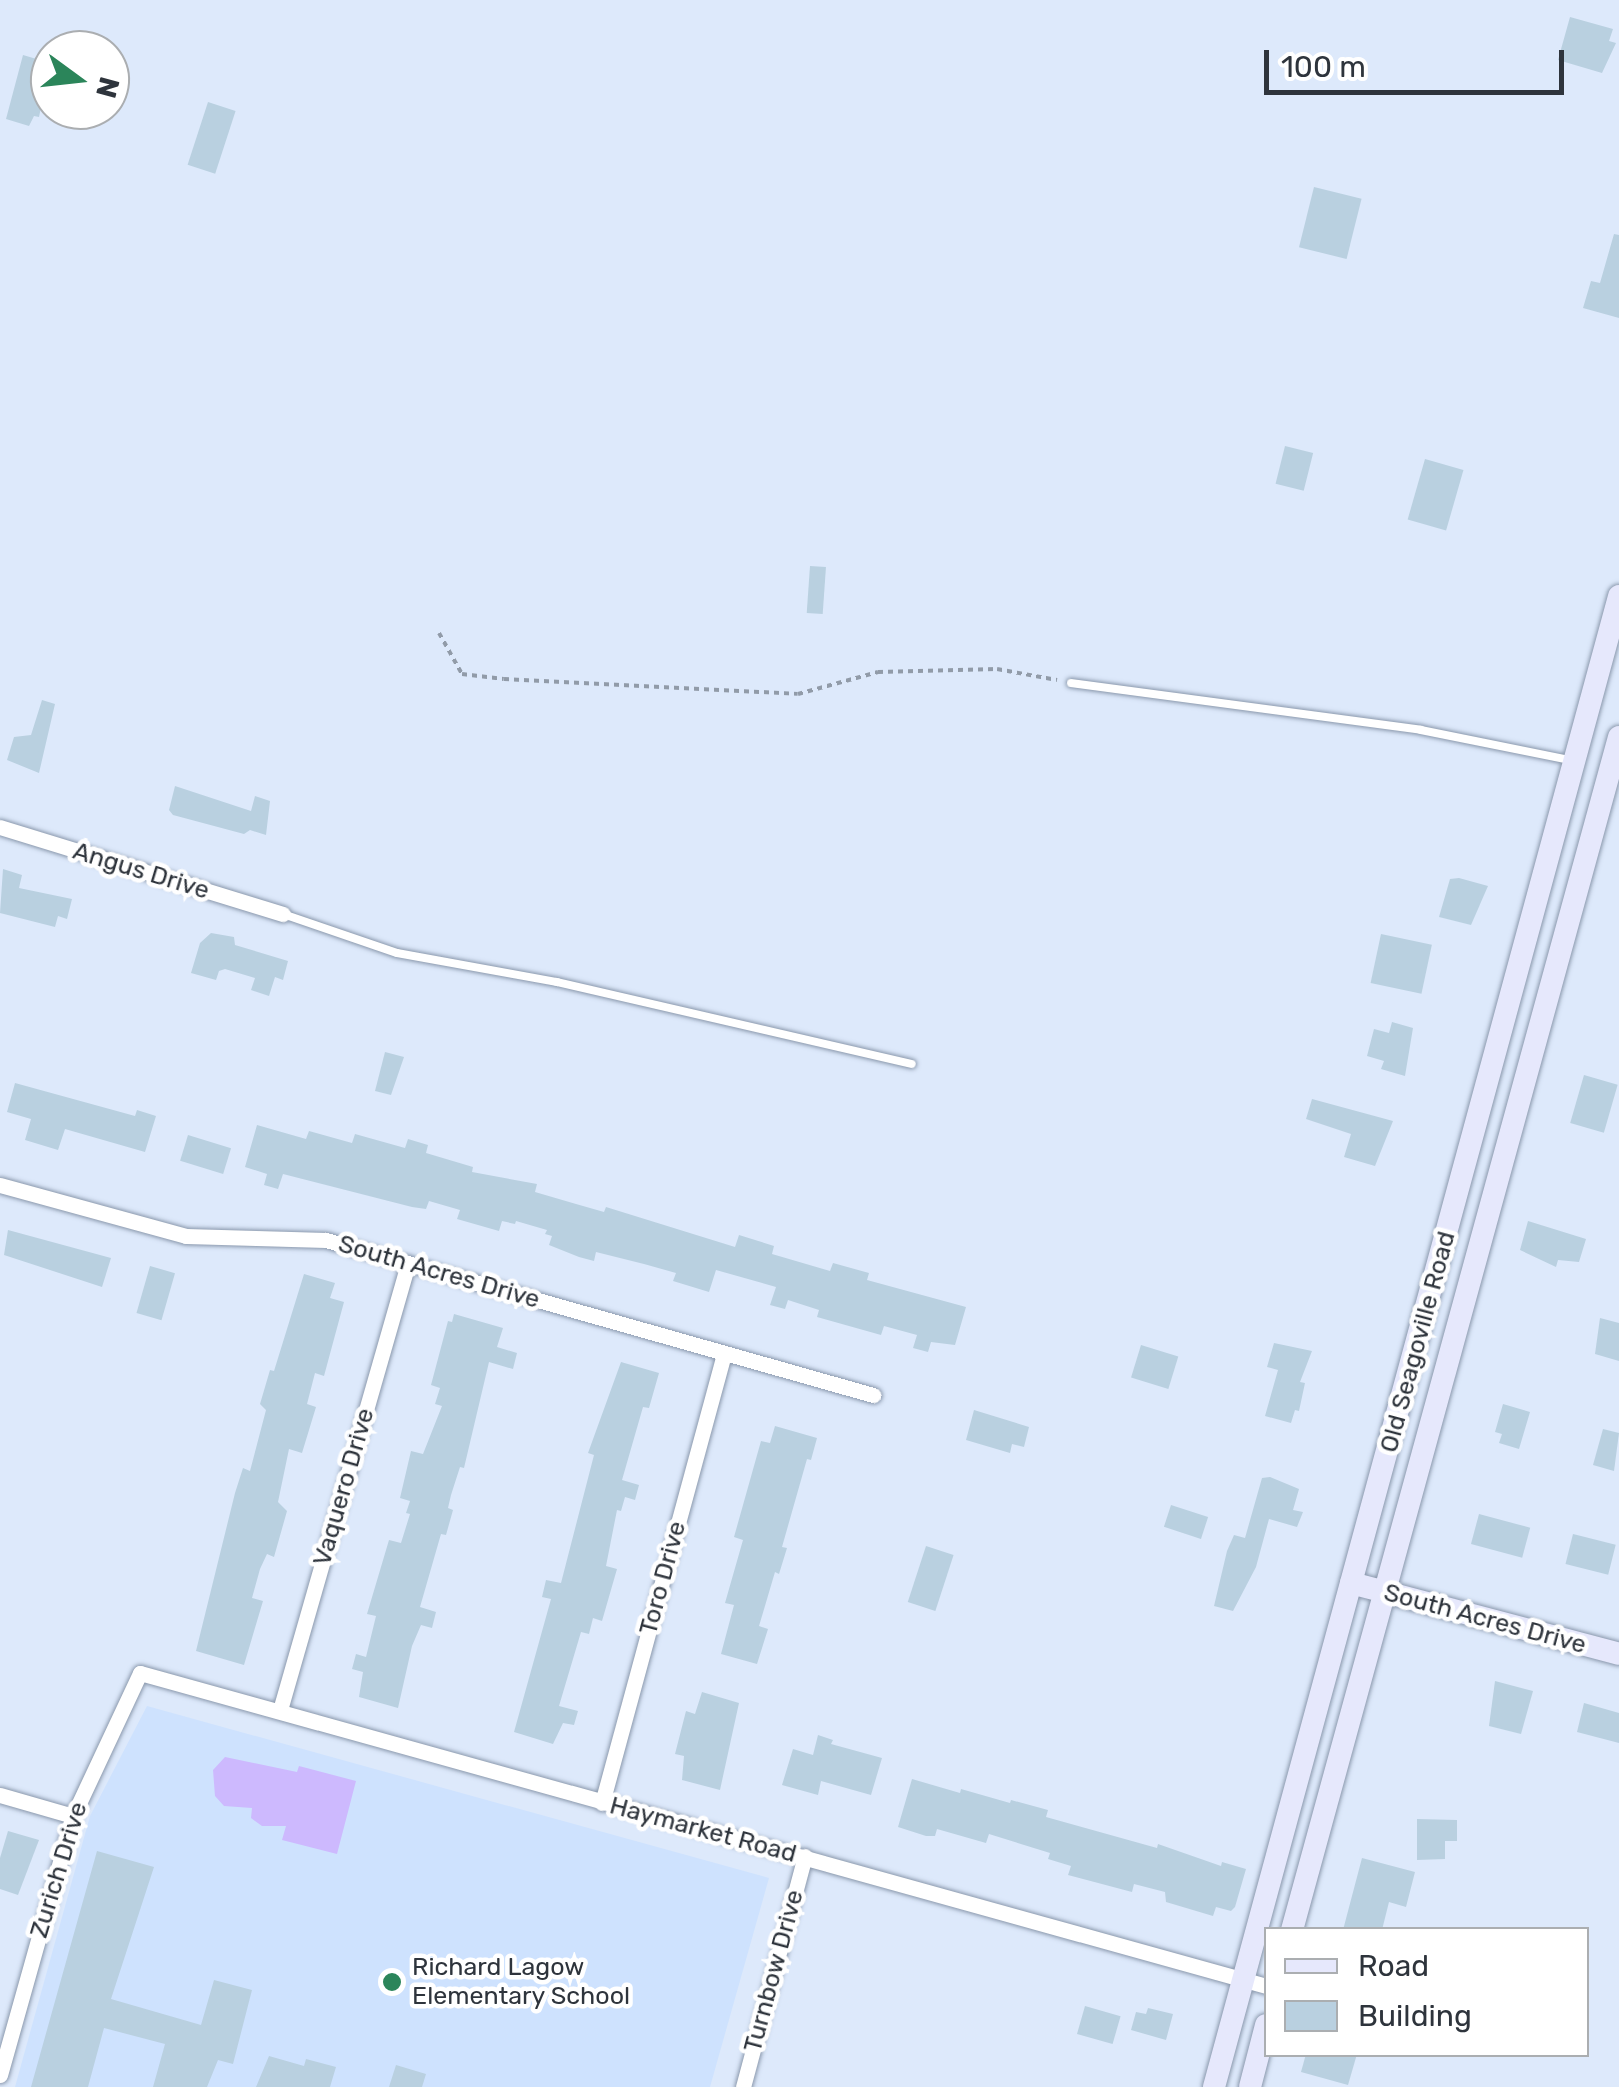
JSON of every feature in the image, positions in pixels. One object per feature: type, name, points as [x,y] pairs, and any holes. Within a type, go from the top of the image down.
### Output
[{"type":"main road","name":"Old Seagoville Road","points":[[1268,1927],[1351,1583],[1619,596]]},
{"type":"main road","name":"Old Seagoville Road","points":[[1293,1927],[1619,737]]},
{"type":"main road","points":[[1574,761],[1610,770]]},
{"type":"main road","points":[[1498,1044],[1533,1054]]},
{"type":"main road","name":"South Acres Drive","points":[[1351,1583],[1619,1654]]},
{"type":"main road","name":"Old Seagoville Road","points":[[1214,2087],[1255,1983],[1264,1946]]},
{"type":"main road","points":[[1250,2087],[1264,2033]]},
{"type":"street","name":"Angus Drive","points":[[0,827],[283,914]]},
{"type":"street","name":"South Acres Drive","points":[[0,1185],[186,1236],[326,1240],[874,1395]]},
{"type":"street","name":"Vaquero Drive","points":[[280,1710],[408,1264]]},
{"type":"street","name":"Toro Drive","points":[[602,1804],[724,1353]]},
{"type":"street","name":"Haymarket Road","points":[[140,1672],[602,1804],[804,1856],[1255,1983]]},
{"type":"street","name":"Zurich Drive","points":[[0,2075],[72,1816],[140,1672]]},
{"type":"street","points":[[0,1796],[72,1816]]},
{"type":"street","name":"Turnbow Drive","points":[[742,2087],[804,1856]]},
{"type":"lane","points":[[1071,683],[1404,728],[1574,761]]},
{"type":"lane","points":[[283,914],[398,954],[557,982],[912,1064]]},
{"type":"path","points":[[438,633],[462,674],[504,678],[798,694],[878,672],[997,670],[1071,683]]},
{"type":"shaded area","name":"Richard Lagow Elementary School","points":[[147,1706],[769,1878],[710,2087],[15,2087],[90,1816]]},
{"type":"shaded area","points":[[225,1757],[297,1772],[299,1766],[356,1781],[337,1854],[282,1840],[286,1826],[262,1826],[251,1818],[252,1808],[224,1806],[215,1796],[213,1770]]},
{"type":"building","points":[[1570,17],[1613,29],[1609,41],[1616,43],[1602,73],[1558,60]]},
{"type":"building","points":[[23,55],[30,57],[30,124],[6,119]]},
{"type":"building","points":[[208,102],[236,111],[215,174],[188,165]]},
{"type":"building","points":[[1314,187],[1362,199],[1347,259],[1299,247]]},
{"type":"building","points":[[1614,234],[1619,235],[1619,318],[1583,308],[1591,281],[1600,283]]},
{"type":"building","points":[[1285,446],[1313,453],[1304,491],[1276,484]]},
{"type":"building","points":[[1425,459],[1463,470],[1446,531],[1408,520]]},
{"type":"building","points":[[810,566],[826,567],[823,614],[807,613]]},
{"type":"building","points":[[42,700],[55,704],[39,773],[7,760],[14,737],[31,735]]},
{"type":"building","points":[[175,786],[251,811],[255,796],[270,801],[266,835],[250,830],[244,834],[173,815],[169,810]]},
{"type":"building","points":[[3,869],[22,875],[19,888],[72,899],[67,919],[58,916],[55,927],[0,913]]},
{"type":"building","points":[[1450,879],[1488,886],[1471,925],[1439,917]]},
{"type":"building","points":[[211,933],[234,937],[235,945],[288,961],[283,980],[275,977],[269,996],[251,990],[255,978],[225,969],[219,971],[216,980],[191,973],[200,943]]},
{"type":"building","points":[[1381,934],[1432,945],[1421,994],[1371,983]]},
{"type":"building","points":[[1392,1022],[1413,1028],[1405,1076],[1381,1069],[1384,1061],[1367,1056],[1374,1029],[1389,1033]]},
{"type":"building","points":[[385,1052],[404,1057],[391,1095],[375,1091]]},
{"type":"building","points":[[1584,1075],[1618,1085],[1604,1133],[1570,1123]]},
{"type":"building","points":[[15,1083],[135,1116],[137,1110],[156,1116],[145,1152],[65,1129],[58,1150],[25,1140],[31,1119],[7,1112]]},
{"type":"building","points":[[1312,1099],[1393,1121],[1375,1166],[1344,1157],[1351,1134],[1306,1119]]},
{"type":"building","points":[[257,1125],[306,1139],[309,1131],[352,1143],[355,1134],[405,1148],[408,1139],[428,1145],[426,1153],[473,1167],[472,1172],[537,1184],[535,1192],[604,1212],[606,1207],[735,1247],[739,1235],[774,1246],[772,1254],[830,1271],[833,1263],[869,1273],[867,1280],[966,1307],[955,1345],[931,1342],[928,1352],[913,1348],[917,1335],[884,1326],[881,1335],[817,1317],[819,1310],[788,1300],[785,1309],[770,1305],[776,1287],[716,1270],[709,1292],[673,1281],[676,1273],[644,1264],[596,1252],[594,1261],[579,1257],[549,1245],[552,1236],[545,1234],[547,1230],[516,1221],[502,1221],[499,1231],[457,1219],[460,1210],[429,1201],[426,1209],[412,1207],[283,1174],[278,1189],[264,1185],[267,1174],[245,1167]]},
{"type":"building","points":[[188,1135],[231,1148],[223,1174],[180,1161]]},
{"type":"building","points":[[1528,1221],[1586,1239],[1579,1262],[1558,1260],[1556,1267],[1520,1250]]},
{"type":"building","points":[[8,1230],[111,1258],[102,1287],[4,1255]]},
{"type":"building","points":[[150,1266],[175,1273],[161,1320],[136,1313]]},
{"type":"building","points":[[304,1274],[335,1283],[330,1298],[344,1302],[324,1376],[315,1373],[307,1404],[316,1407],[302,1453],[289,1449],[278,1502],[287,1511],[274,1557],[267,1554],[260,1569],[252,1598],[263,1601],[244,1665],[196,1651],[235,1493],[243,1468],[250,1471],[266,1410],[260,1404]]},
{"type":"building","points":[[454,1314],[503,1328],[497,1347],[517,1353],[513,1369],[489,1362],[464,1468],[460,1467],[451,1495],[448,1508],[453,1510],[446,1535],[441,1534],[420,1607],[436,1612],[432,1628],[421,1625],[412,1646],[398,1708],[359,1697],[363,1672],[352,1669],[356,1654],[366,1657],[376,1616],[367,1614],[389,1540],[401,1543],[410,1514],[406,1513],[410,1501],[400,1498],[411,1451],[423,1454],[442,1406],[435,1404],[440,1388],[431,1385],[448,1321],[452,1322]]},
{"type":"building","points":[[1600,1318],[1619,1323],[1619,1361],[1595,1354]]},
{"type":"building","points":[[1274,1343],[1312,1351],[1300,1382],[1305,1383],[1299,1411],[1295,1410],[1291,1423],[1265,1416],[1278,1370],[1267,1367]]},
{"type":"building","points":[[1141,1345],[1178,1356],[1168,1389],[1131,1378]]},
{"type":"building","points":[[621,1362],[659,1373],[649,1408],[643,1407],[622,1480],[639,1485],[635,1500],[625,1497],[621,1511],[617,1510],[606,1566],[617,1569],[602,1621],[593,1618],[589,1634],[581,1632],[559,1706],[578,1711],[574,1725],[563,1723],[553,1744],[514,1732],[551,1599],[542,1597],[546,1580],[561,1583],[594,1455],[588,1453]]},
{"type":"building","points":[[1503,1404],[1530,1412],[1519,1449],[1499,1443],[1502,1434],[1495,1432]]},
{"type":"building","points":[[974,1410],[1029,1427],[1024,1447],[1012,1444],[1010,1453],[966,1440]]},
{"type":"building","points":[[775,1426],[817,1438],[811,1460],[807,1459],[782,1547],[787,1548],[779,1574],[775,1572],[759,1626],[768,1629],[757,1664],[721,1654],[734,1605],[725,1603],[743,1540],[734,1537],[761,1441],[770,1443]]},
{"type":"building","points":[[1603,1429],[1619,1433],[1614,1471],[1593,1465]]},
{"type":"building","points":[[1270,1477],[1299,1489],[1293,1510],[1303,1512],[1297,1527],[1269,1519],[1256,1567],[1233,1611],[1214,1606],[1227,1551],[1234,1535],[1245,1538],[1262,1478]]},
{"type":"building","points":[[1171,1505],[1208,1517],[1201,1539],[1164,1527]]},
{"type":"building","points":[[1479,1514],[1530,1528],[1522,1558],[1471,1544]]},
{"type":"building","points":[[1573,1534],[1616,1545],[1608,1575],[1566,1564]]},
{"type":"building","points":[[926,1546],[954,1555],[935,1611],[908,1602]]},
{"type":"building","points":[[1495,1681],[1533,1691],[1521,1734],[1489,1726]]},
{"type":"building","points":[[702,1692],[739,1703],[720,1790],[682,1780],[684,1756],[675,1754],[686,1711],[695,1714]]},
{"type":"building","points":[[1584,1703],[1619,1713],[1619,1743],[1577,1732]]},
{"type":"building","points":[[818,1735],[833,1740],[831,1744],[882,1758],[871,1795],[821,1781],[818,1795],[782,1785],[793,1749],[813,1755]]},
{"type":"building","points":[[912,1779],[960,1793],[961,1789],[1010,1803],[1011,1800],[1048,1810],[1046,1817],[1157,1848],[1158,1844],[1221,1866],[1222,1862],[1246,1869],[1235,1907],[1231,1911],[1216,1907],[1213,1916],[1166,1902],[1165,1892],[1134,1884],[1132,1892],[1068,1875],[1071,1866],[1048,1859],[1050,1853],[989,1834],[986,1843],[937,1829],[935,1836],[926,1836],[898,1827]]},
{"type":"building","points":[[1417,1819],[1457,1820],[1457,1841],[1445,1841],[1445,1859],[1417,1860]]},
{"type":"building","points":[[8,1831],[39,1840],[18,1895],[0,1889],[0,1858]]},
{"type":"building","points":[[97,1851],[154,1867],[111,1999],[201,2025],[214,1980],[252,1990],[233,2064],[218,2060],[207,2087],[153,2087],[165,2044],[104,2028],[88,2087],[31,2087]]},
{"type":"building","points":[[1362,1858],[1415,1872],[1406,1907],[1389,1902],[1383,1927],[1344,1927]]},
{"type":"building","points":[[1085,2006],[1121,2016],[1113,2044],[1077,2034]]},
{"type":"building","points":[[1148,2008],[1173,2014],[1166,2040],[1131,2030],[1136,2012],[1146,2014]]},
{"type":"building","points":[[269,2056],[304,2066],[306,2059],[336,2067],[330,2087],[256,2087]]},
{"type":"building","points":[[1305,2057],[1356,2057],[1348,2085],[1301,2072]]},
{"type":"building","points":[[396,2065],[426,2074],[422,2087],[389,2087]]},
{"type":"place","name":"Richard Lagow Elementary School","points":[[392,1982]]}]
